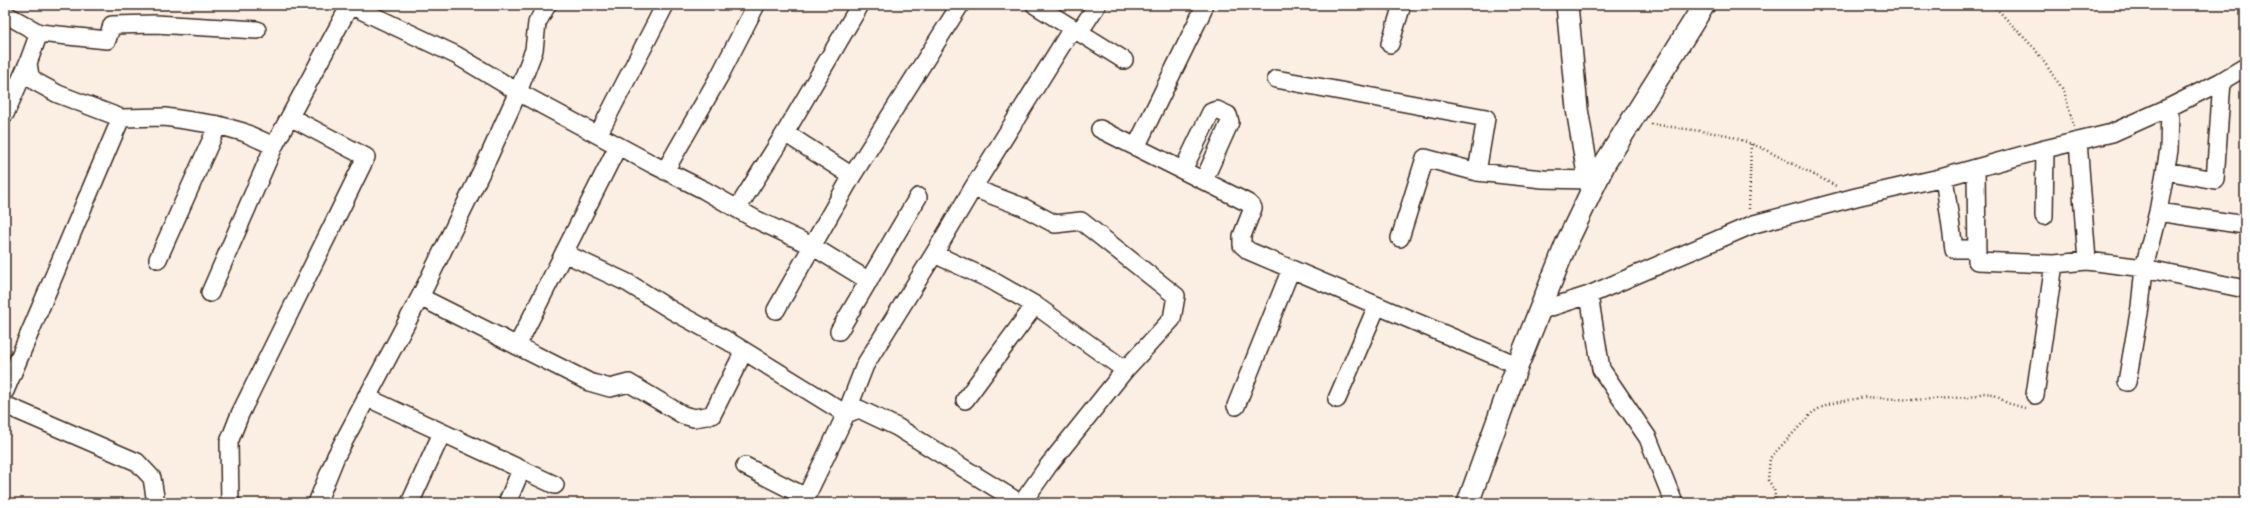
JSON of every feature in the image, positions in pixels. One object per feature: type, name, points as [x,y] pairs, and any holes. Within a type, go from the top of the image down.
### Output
[{"type":"street","points":[[210,293],[274,146],[350,5],[456,55],[518,92],[618,146],[737,209],[812,246],[869,281]]},
{"type":"street","points":[[317,503],[336,456],[420,297],[518,92],[534,50],[537,23],[547,5]]},
{"type":"street","points":[[598,135],[665,5]]},
{"type":"street","points":[[665,171],[720,75],[756,5]]},
{"type":"street","points":[[737,209],[785,133],[860,5]]},
{"type":"street","points":[[776,310],[852,176],[960,5]]},
{"type":"street","points":[[1035,5],[1080,31],[1124,60]]},
{"type":"street","points":[[745,466],[806,497],[846,414],[865,365],[1068,36],[1080,31],[1097,5]]},
{"type":"street","points":[[1390,44],[1402,5]]},
{"type":"street","points":[[1567,5],[1577,109],[1590,186]]},
{"type":"street","points":[[1468,503],[1518,365],[1590,186],[1632,122],[1704,5]]},
{"type":"street","points":[[1136,147],[1203,10]]},
{"type":"street","points":[[5,14],[39,32],[107,40],[112,25],[156,24],[257,30]]},
{"type":"street","points":[[5,114],[28,63],[39,32]]},
{"type":"street","points":[[28,63],[30,76],[36,82],[58,94],[121,118],[165,117],[218,125],[243,132],[274,146]]},
{"type":"street","points":[[1540,311],[1589,295],[1748,227],[1856,197],[1944,177],[2078,140],[2112,133],[2170,108],[2222,81],[2245,67]]},
{"type":"street","points":[[1276,79],[1486,118],[1477,172]]},
{"type":"street","points":[[2166,171],[2215,180],[2222,81]]},
{"type":"street","points":[[2127,382],[2140,307],[2144,268],[2158,212],[2170,150],[2170,108]]},
{"type":"street","points":[[1183,170],[1212,112],[1217,110],[1228,115],[1230,122],[1204,180]]},
{"type":"street","points":[[230,503],[229,442],[257,378],[366,157],[290,117]]},
{"type":"street","points":[[5,391],[121,118]]},
{"type":"street","points":[[158,259],[218,125]]},
{"type":"street","points":[[1100,130],[1248,203],[1253,208],[1242,236],[1242,245],[1256,254],[1518,365]]},
{"type":"street","points":[[785,133],[852,176]]},
{"type":"street","points":[[2078,140],[2087,261]]},
{"type":"street","points":[[517,346],[618,146]]},
{"type":"street","points":[[2044,216],[2045,149]]},
{"type":"street","points":[[1400,238],[1425,158],[1477,172],[1590,186]]},
{"type":"street","points":[[1976,168],[1977,261],[2054,264],[2087,261],[2144,268],[2245,289]]},
{"type":"street","points":[[1944,177],[1954,249],[1977,249]]},
{"type":"street","points":[[846,414],[859,409],[897,427],[1015,502],[1048,466],[1125,370],[1172,319],[1176,296],[1081,221],[1055,224],[1023,207],[973,188]]},
{"type":"street","points":[[839,331],[918,197]]},
{"type":"street","points":[[2158,212],[2245,225]]},
{"type":"street","points":[[564,253],[628,284],[744,351],[846,414]]},
{"type":"street","points":[[934,254],[991,280],[1035,305],[1125,370]]},
{"type":"street","points":[[2031,401],[2054,264]]},
{"type":"street","points":[[1236,406],[1291,269]]},
{"type":"street","points":[[1589,295],[1601,369],[1648,438],[1674,503]]},
{"type":"street","points":[[420,297],[590,382],[610,388],[629,383],[683,415],[694,418],[712,415],[744,351]]},
{"type":"street","points":[[965,400],[1035,305]]},
{"type":"street","points":[[1337,399],[1377,306]]},
{"type":"street","points":[[366,397],[556,485]]},
{"type":"street","points":[[5,405],[138,462],[152,478],[156,503]]},
{"type":"street","points":[[410,503],[442,433]]},
{"type":"street","points":[[507,503],[521,470]]},
{"type":"path","points":[[1993,5],[2035,49],[2064,91],[2078,140]]},
{"type":"path","points":[[1632,122],[1678,126],[1728,135],[1809,171],[1856,197]]},
{"type":"path","points":[[1748,227],[1751,144]]},
{"type":"path","points":[[1776,503],[1774,489],[1768,480],[1770,458],[1813,412],[1828,404],[1865,397],[1913,400],[1971,397],[1983,393],[1993,394],[2007,403],[2020,408],[2031,401]]}]
